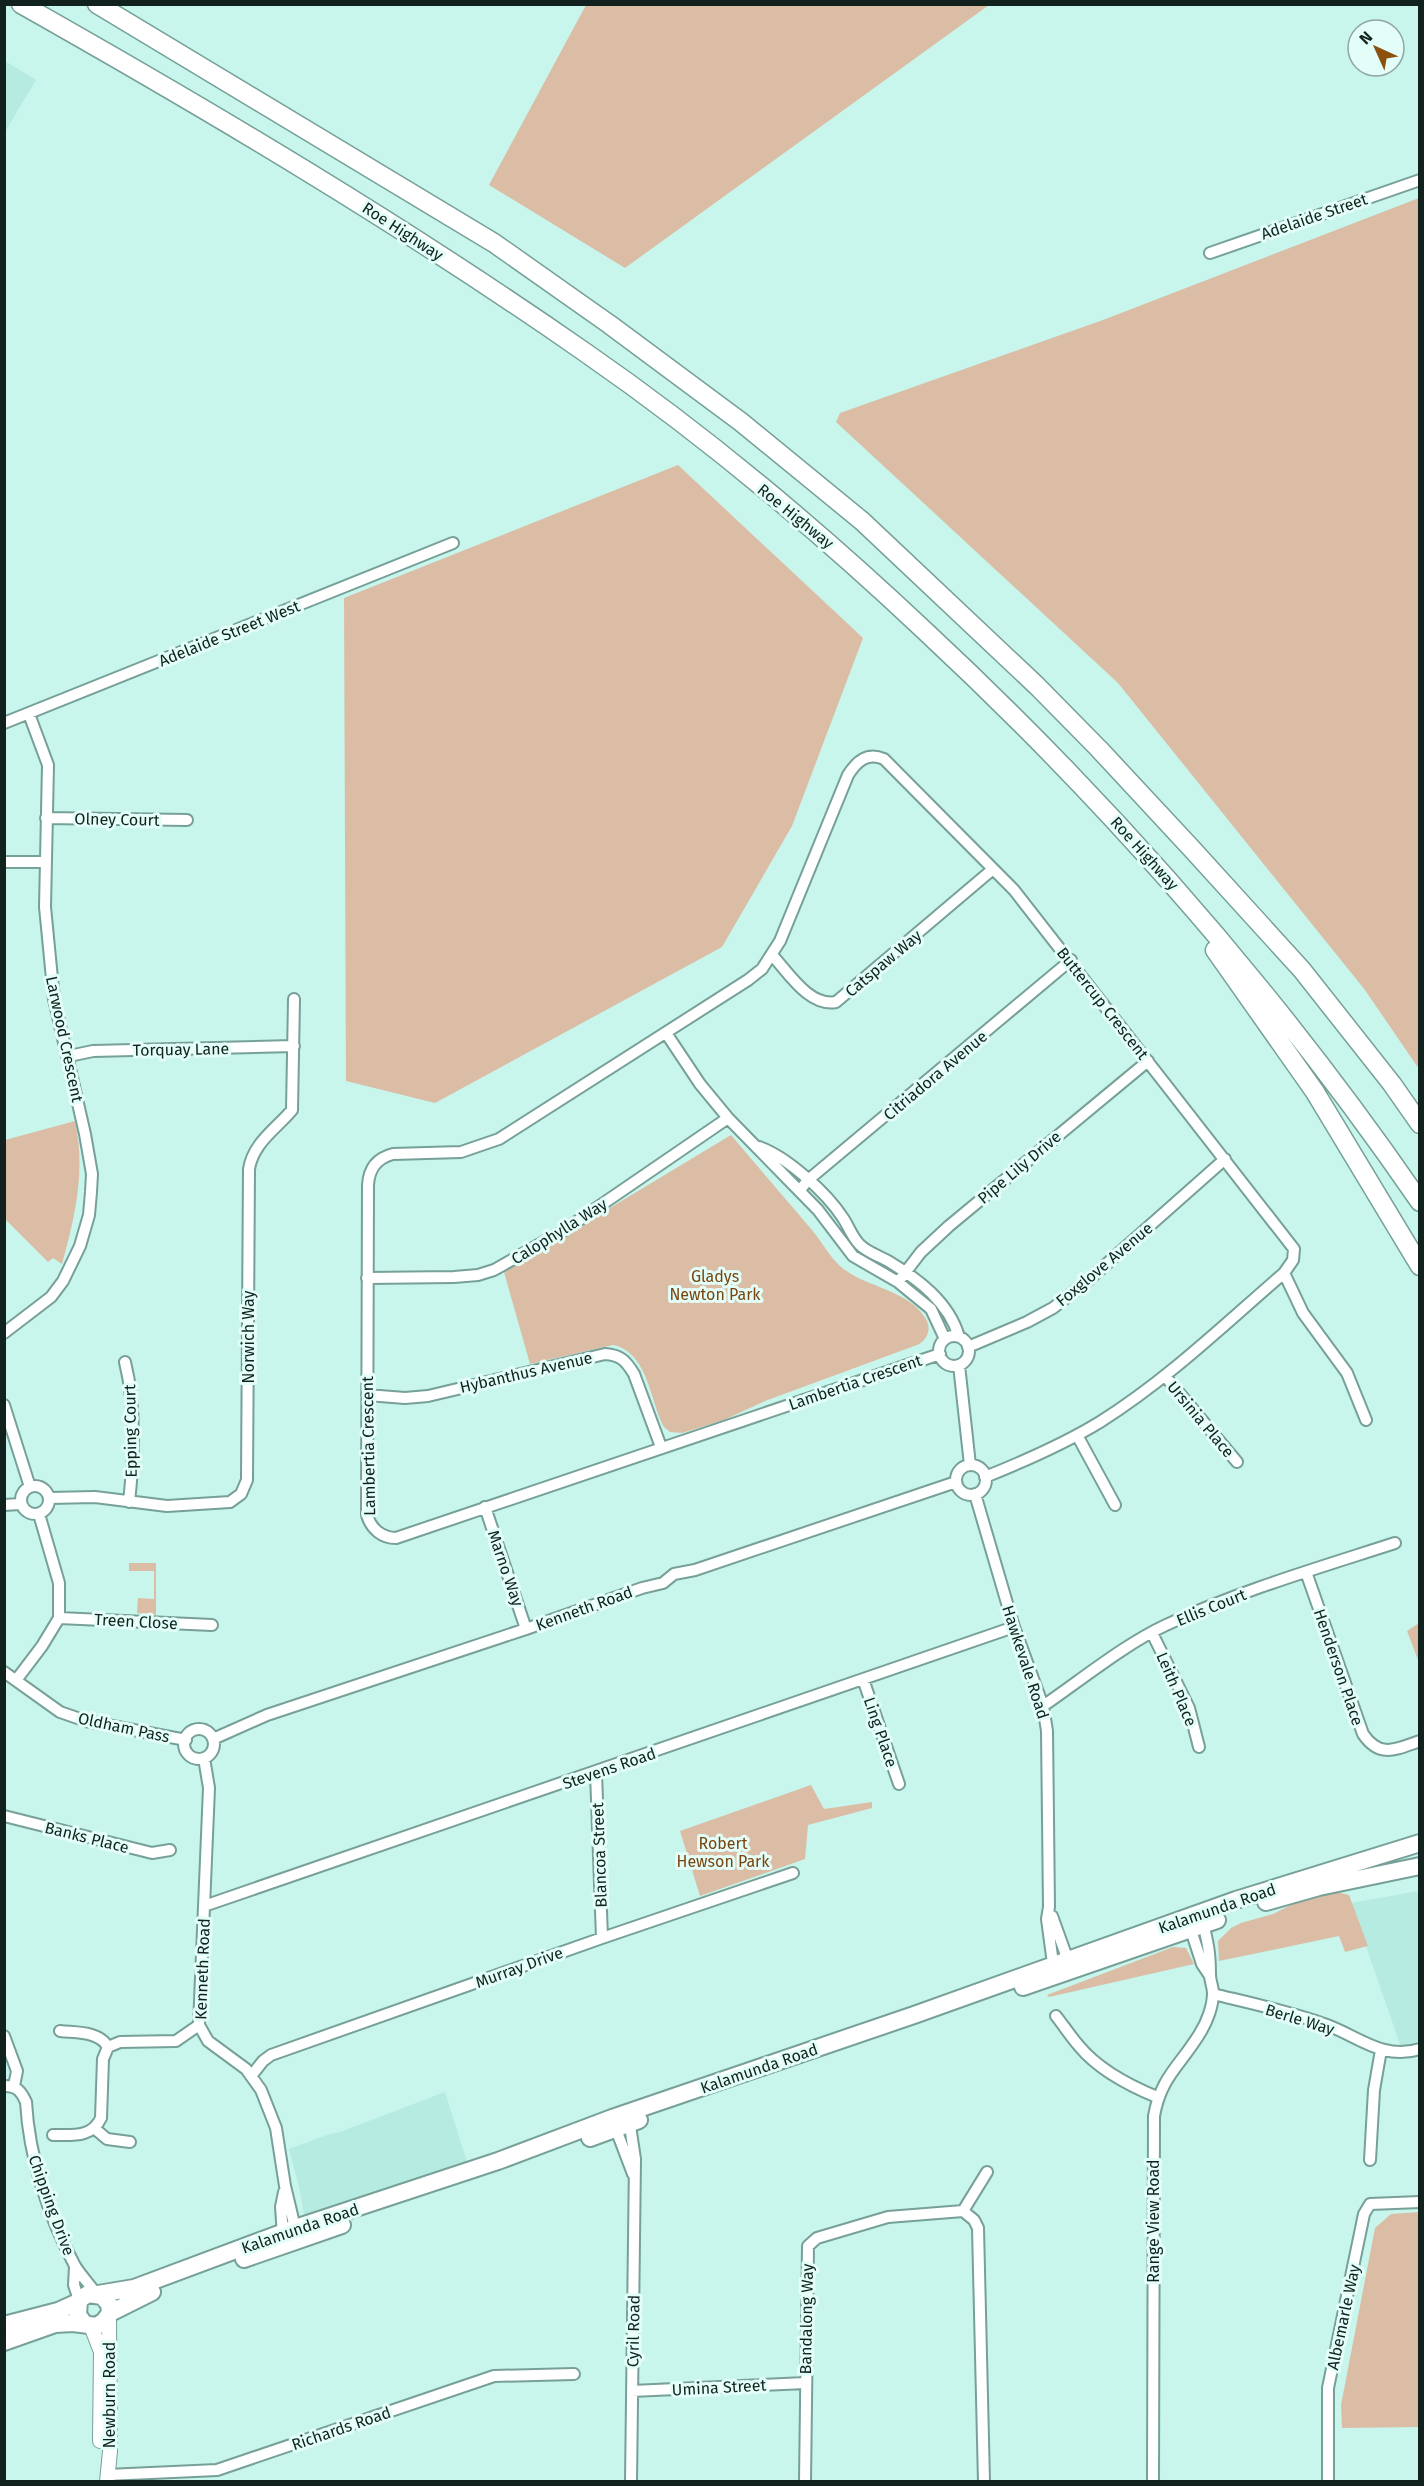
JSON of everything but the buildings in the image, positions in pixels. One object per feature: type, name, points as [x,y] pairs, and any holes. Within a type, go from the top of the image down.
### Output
[{"type":"highway","name":"Roe Highway","points":[[21,4],[169,88],[376,213],[589,354],[711,447],[837,549],[1011,711],[1129,833],[1221,938],[1325,1069],[1419,1202]]},
{"type":"highway","points":[[97,4],[494,243],[609,324],[741,422],[862,521],[1037,686],[1107,757],[1302,970],[1419,1107]]},
{"type":"highway","points":[[965,668],[1103,816],[1206,937],[1315,1092],[1419,1266]]},
{"type":"highway","points":[[1302,970],[1392,1084],[1419,1124]]},
{"type":"main road","name":"Kalamunda Road","points":[[1195,1922],[1269,1889],[1419,1843]]},
{"type":"main road","name":"Kalamunda Road","points":[[104,2303],[134,2288],[1195,1922],[1319,1887],[1419,1866]]},
{"type":"main road","name":"Kalamunda Road","points":[[4,2325],[58,2311],[78,2302],[88,2294],[104,2303]]},
{"type":"main road","points":[[78,2302],[78,2315],[88,2325]]},
{"type":"main road","name":"Kalamunda Road","points":[[4,2342],[55,2324],[101,2324],[104,2303]]},
{"type":"street","name":"Adelaide Street","points":[[1209,253],[1419,180]]},
{"type":"street","name":"Adelaide Street West","points":[[4,723],[453,543]]},
{"type":"street","name":"Larwood Crescent","points":[[4,1333],[51,1297],[74,1263],[89,1215],[92,1174],[69,1056],[59,1023],[51,981],[45,907],[48,765],[29,714]]},
{"type":"street","name":"Buttercup Crescent","points":[[666,1033],[762,969],[772,955],[791,917],[848,775],[853,767],[867,756],[884,759],[1014,890],[1071,960],[1291,1244],[1294,1249],[1293,1260],[1284,1273]]},
{"type":"street","name":"Olney Court","points":[[46,818],[187,820]]},
{"type":"street","points":[[4,862],[45,862]]},
{"type":"street","name":"Catspaw Way","points":[[772,955],[813,998],[824,1003],[836,1002],[993,869]]},
{"type":"street","name":"Citriadora Avenue","points":[[800,1190],[808,1180],[1071,960]]},
{"type":"street","name":"Norwich Way","points":[[49,1498],[81,1496],[167,1506],[231,1502],[241,1494],[247,1480],[249,1169],[251,1156],[256,1147],[292,1110],[294,999]]},
{"type":"street","points":[[666,1033],[700,1083],[728,1118],[758,1147],[775,1168],[800,1190],[853,1256],[898,1282],[931,1309],[945,1339]]},
{"type":"street","name":"Lambertia Crescent","points":[[666,1033],[499,1139],[461,1152],[385,1156],[377,1162],[368,1175],[367,1515],[369,1522],[378,1533],[396,1538],[940,1354]]},
{"type":"street","name":"Torquay Lane","points":[[69,1056],[93,1051],[294,1046]]},
{"type":"street","name":"Pipe Lily Drive","points":[[898,1282],[904,1271],[949,1226],[1148,1061]]},
{"type":"street","name":"Calophylla Way","points":[[367,1278],[454,1277],[478,1275],[494,1270],[563,1231],[728,1118]]},
{"type":"street","points":[[758,1147],[776,1155],[808,1180],[842,1216],[862,1247],[904,1271],[945,1308],[950,1314],[959,1337],[968,1347],[966,1359],[959,1365],[947,1364],[940,1354],[941,1343],[950,1337],[959,1337]]},
{"type":"street","name":"Foxglove Avenue","points":[[968,1347],[1028,1322],[1053,1308],[1085,1283],[1225,1159]]},
{"type":"street","points":[[986,1477],[1024,1461],[1101,1421],[1165,1376],[1284,1273],[1303,1313],[1347,1373],[1366,1420]]},
{"type":"street","name":"Hybanthus Avenue","points":[[367,1395],[405,1398],[428,1396],[605,1354],[615,1354],[622,1357],[634,1374],[661,1447]]},
{"type":"street","name":"Epping Court","points":[[125,1362],[130,1382],[132,1471],[129,1502]]},
{"type":"street","points":[[959,1365],[970,1465]]},
{"type":"street","name":"Ursinia Place","points":[[1165,1376],[1237,1462]]},
{"type":"street","points":[[4,1405],[30,1486]]},
{"type":"street","points":[[1077,1435],[1115,1505]]},
{"type":"street","points":[[970,1465],[980,1468],[986,1477],[984,1487],[975,1494],[963,1492],[956,1482],[959,1471],[970,1465]]},
{"type":"street","name":"Kenneth Road","points":[[213,1739],[267,1715],[642,1588],[663,1583],[674,1574],[695,1570],[956,1482]]},
{"type":"street","points":[[30,1486],[42,1488],[49,1498],[46,1510],[39,1514],[27,1513],[20,1504],[21,1495],[30,1486]]},
{"type":"street","name":"Hawkevale Road","points":[[975,1494],[1014,1627],[1043,1706],[1047,1731],[1049,1907],[1047,1919],[1062,1968]]},
{"type":"street","points":[[4,1505],[20,1504]]},
{"type":"street","name":"Marno Way","points":[[485,1507],[526,1629]]},
{"type":"street","points":[[17,1680],[59,1618],[57,1575],[39,1514]]},
{"type":"street","name":"Ellis Court","points":[[1043,1706],[1152,1633],[1240,1596],[1395,1543]]},
{"type":"street","name":"Henderson Place","points":[[1306,1572],[1363,1734],[1369,1743],[1385,1750],[1394,1750],[1419,1741]]},
{"type":"street","name":"Treen Close","points":[[59,1618],[212,1625]]},
{"type":"street","name":"Stevens Road","points":[[204,1906],[596,1773],[1014,1627]]},
{"type":"street","name":"Leith Place","points":[[1152,1633],[1189,1708],[1199,1747]]},
{"type":"street","name":"Oldham Pass","points":[[4,1672],[60,1712],[86,1721],[154,1732],[186,1740]]},
{"type":"street","name":"Ling Place","points":[[863,1679],[899,1784]]},
{"type":"street","points":[[199,1729],[208,1732],[213,1739],[212,1752],[204,1758],[191,1756],[186,1749],[186,1740],[191,1732],[199,1729]]},
{"type":"street","name":"Kenneth Road","points":[[204,1758],[209,1788],[199,2025],[215,2048],[239,2063],[252,2075],[272,2115],[279,2141],[285,2186],[281,2207],[290,2236]]},
{"type":"street","name":"Blancoa Street","points":[[596,1773],[602,1938]]},
{"type":"street","name":"Banks Place","points":[[4,1816],[152,1854],[170,1850]]},
{"type":"street","name":"Murray Drive","points":[[252,2075],[263,2061],[272,2055],[793,1873]]},
{"type":"street","name":"Hawkevale Road","points":[[1049,1907],[1062,1968]]},
{"type":"street","name":"Range View Road","points":[[1153,2481],[1154,2128],[1157,2097],[1170,2072],[1200,2034],[1213,1994],[1210,1977],[1211,1957],[1195,1922]]},
{"type":"street","name":"Berle Way","points":[[1213,1994],[1325,2024],[1381,2050],[1404,2052],[1419,2049]]},
{"type":"street","points":[[1056,2016],[1080,2048],[1093,2060],[1118,2077],[1157,2097]]},
{"type":"street","points":[[53,2135],[85,2134],[94,2128],[101,2118],[103,2059],[108,2047],[120,2042],[176,2040],[199,2025]]},
{"type":"street","points":[[60,2031],[96,2036],[104,2040],[108,2047]]},
{"type":"street","points":[[4,2036],[17,2071],[9,2086]]},
{"type":"street","points":[[1370,2160],[1374,2090],[1381,2050]]},
{"type":"street","name":"Chipping Drive","points":[[9,2086],[20,2090],[26,2102],[33,2159],[53,2216],[75,2267],[104,2303]]},
{"type":"street","name":"Cyril Road","points":[[621,2121],[635,2159],[631,2481]]},
{"type":"street","points":[[94,2128],[107,2139],[130,2142]]},
{"type":"street","points":[[984,2481],[978,2228],[975,2220],[963,2211],[987,2172]]},
{"type":"street","name":"Albemarle Way","points":[[1328,2481],[1328,2388],[1364,2214],[1370,2204],[1419,2202]]},
{"type":"street","name":"Bandalong Way","points":[[805,2481],[807,2253],[812,2241],[888,2217],[963,2211]]},
{"type":"street","name":"Chipping Drive","points":[[75,2267],[74,2285],[78,2302]]},
{"type":"street","name":"Newburn Road","points":[[104,2303],[111,2342],[110,2451],[107,2478]]},
{"type":"street","name":"Newburn Road","points":[[88,2325],[100,2347],[100,2451],[107,2478]]},
{"type":"street","name":"Richards Road","points":[[107,2478],[217,2470],[494,2376],[574,2374]]},
{"type":"street","name":"Umina Street","points":[[632,2391],[806,2382]]},
{"type":"shaded area","points":[[5,61],[36,80],[5,132]]},
{"type":"shaded area","points":[[1419,1891],[1419,2041],[1401,2047],[1351,1903]]},
{"type":"shaded area","points":[[445,2092],[467,2162],[305,2220],[289,2149]]},
{"type":"green space","points":[[586,5],[989,5],[625,268],[489,185]]},
{"type":"green space","points":[[1419,198],[1419,1069],[1365,990],[1118,683],[836,422],[840,413],[1103,320]]},
{"type":"green space","points":[[678,465],[863,638],[792,826],[722,947],[435,1103],[346,1081],[344,598]]},
{"type":"green space","points":[[75,1121],[79,1157],[78,1193],[62,1264],[53,1258],[48,1262],[5,1219],[5,1140]]},
{"type":"green space","name":"Gladys Newton Park","points":[[731,1135],[840,1266],[861,1279],[908,1301],[918,1309],[929,1327],[928,1334],[923,1340],[917,1345],[765,1401],[724,1420],[682,1433],[670,1432],[664,1427],[641,1367],[625,1349],[613,1345],[530,1364],[504,1272]]},
{"type":"green space","points":[[129,1563],[156,1563],[156,1615],[137,1613],[138,1598],[154,1599],[154,1571],[129,1571]]},
{"type":"green space","points":[[1419,1623],[1420,1660],[1418,1660],[1407,1631]]},
{"type":"green space","name":"Robert Hewson Park","points":[[811,1785],[824,1809],[872,1802],[872,1808],[808,1825],[805,1859],[700,1896],[680,1831]]},
{"type":"green space","points":[[1336,1892],[1349,1895],[1368,1946],[1345,1952],[1339,1936],[1219,1961],[1218,1941],[1231,1928],[1273,1914],[1293,1904]]},
{"type":"green space","points":[[1173,1947],[1186,1948],[1194,1964],[1049,1997],[1047,1995]]},
{"type":"green space","points":[[1419,2212],[1419,2427],[1342,2428],[1341,2405],[1375,2228],[1391,2214]]}]
